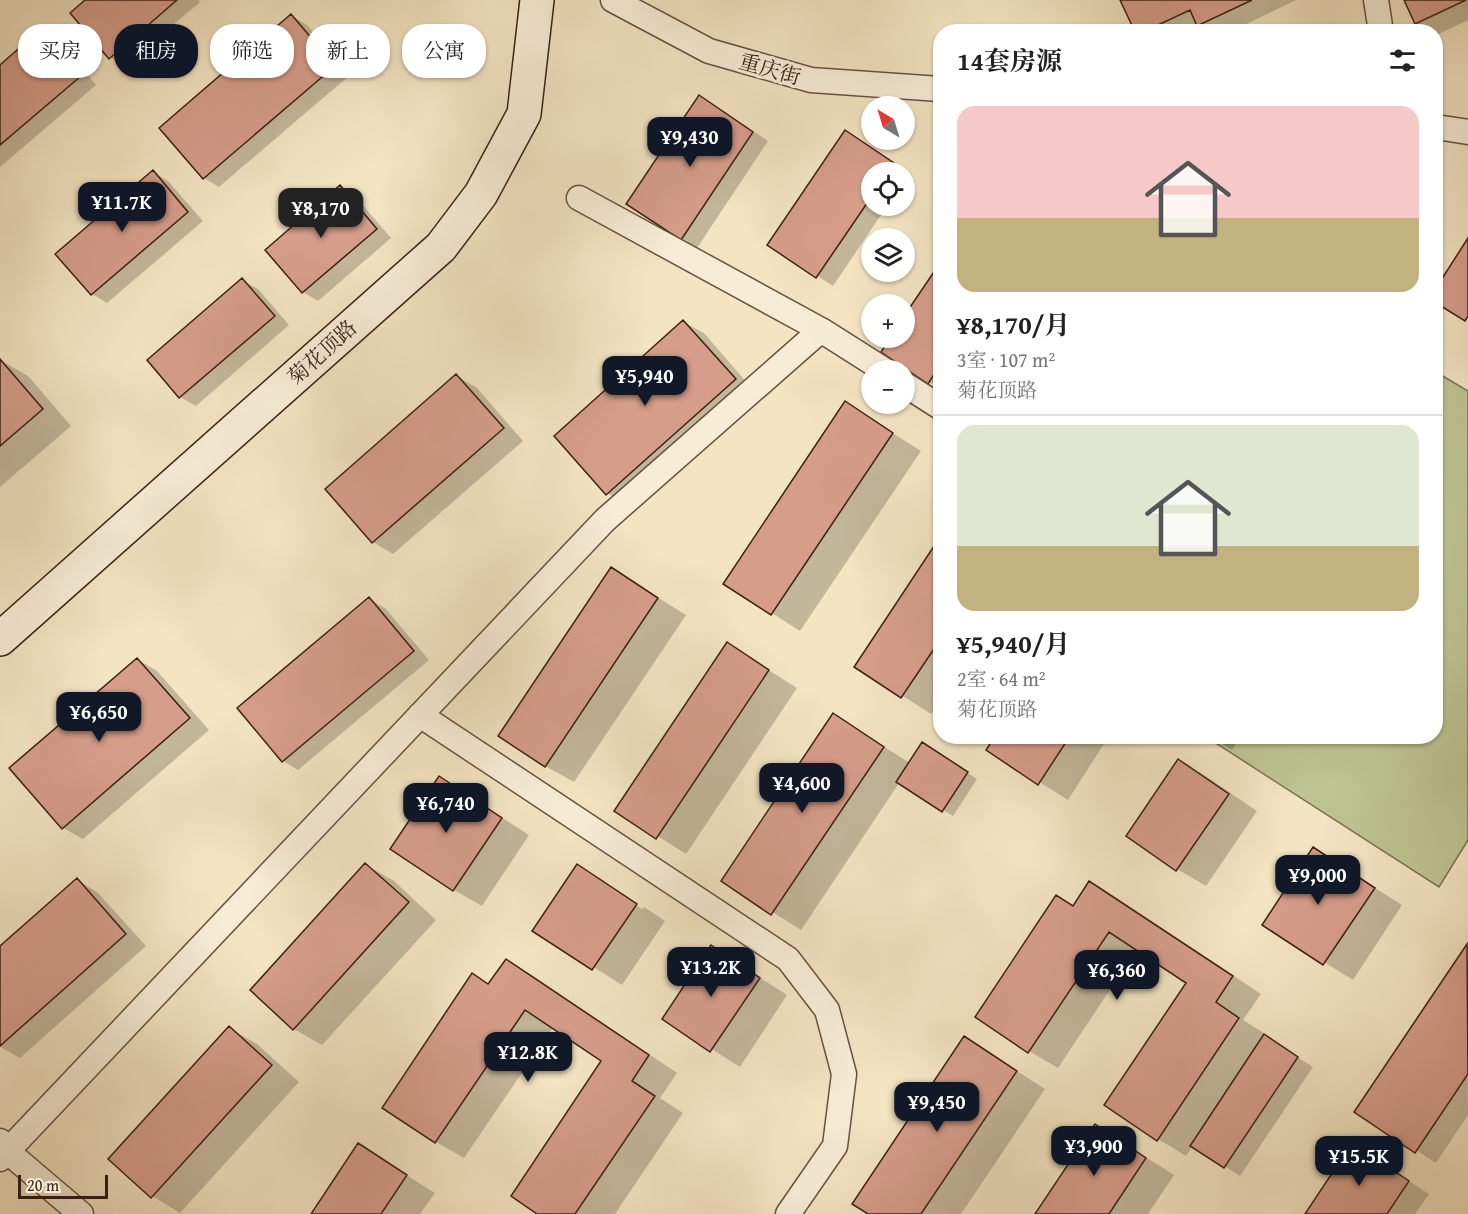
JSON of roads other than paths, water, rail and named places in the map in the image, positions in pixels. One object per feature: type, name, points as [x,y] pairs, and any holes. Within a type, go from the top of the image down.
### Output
[{"type":"street","name":"菊花顶路","points":[[0,639],[441,247],[481,194],[524,114],[537,0]]},
{"type":"street","name":"重庆街","points":[[613,0],[709,51],[811,80],[933,89]]},
{"type":"street","points":[[1376,0],[1380,24]]},
{"type":"street","points":[[1443,128],[1468,132]]},
{"type":"street","points":[[579,198],[821,330],[868,360]]},
{"type":"street","points":[[81,1214],[3,1151],[605,519],[821,330]]},
{"type":"street","points":[[915,391],[933,403]]},
{"type":"street","points":[[420,715],[788,959],[827,1010],[844,1074],[835,1146],[788,1214]]}]
